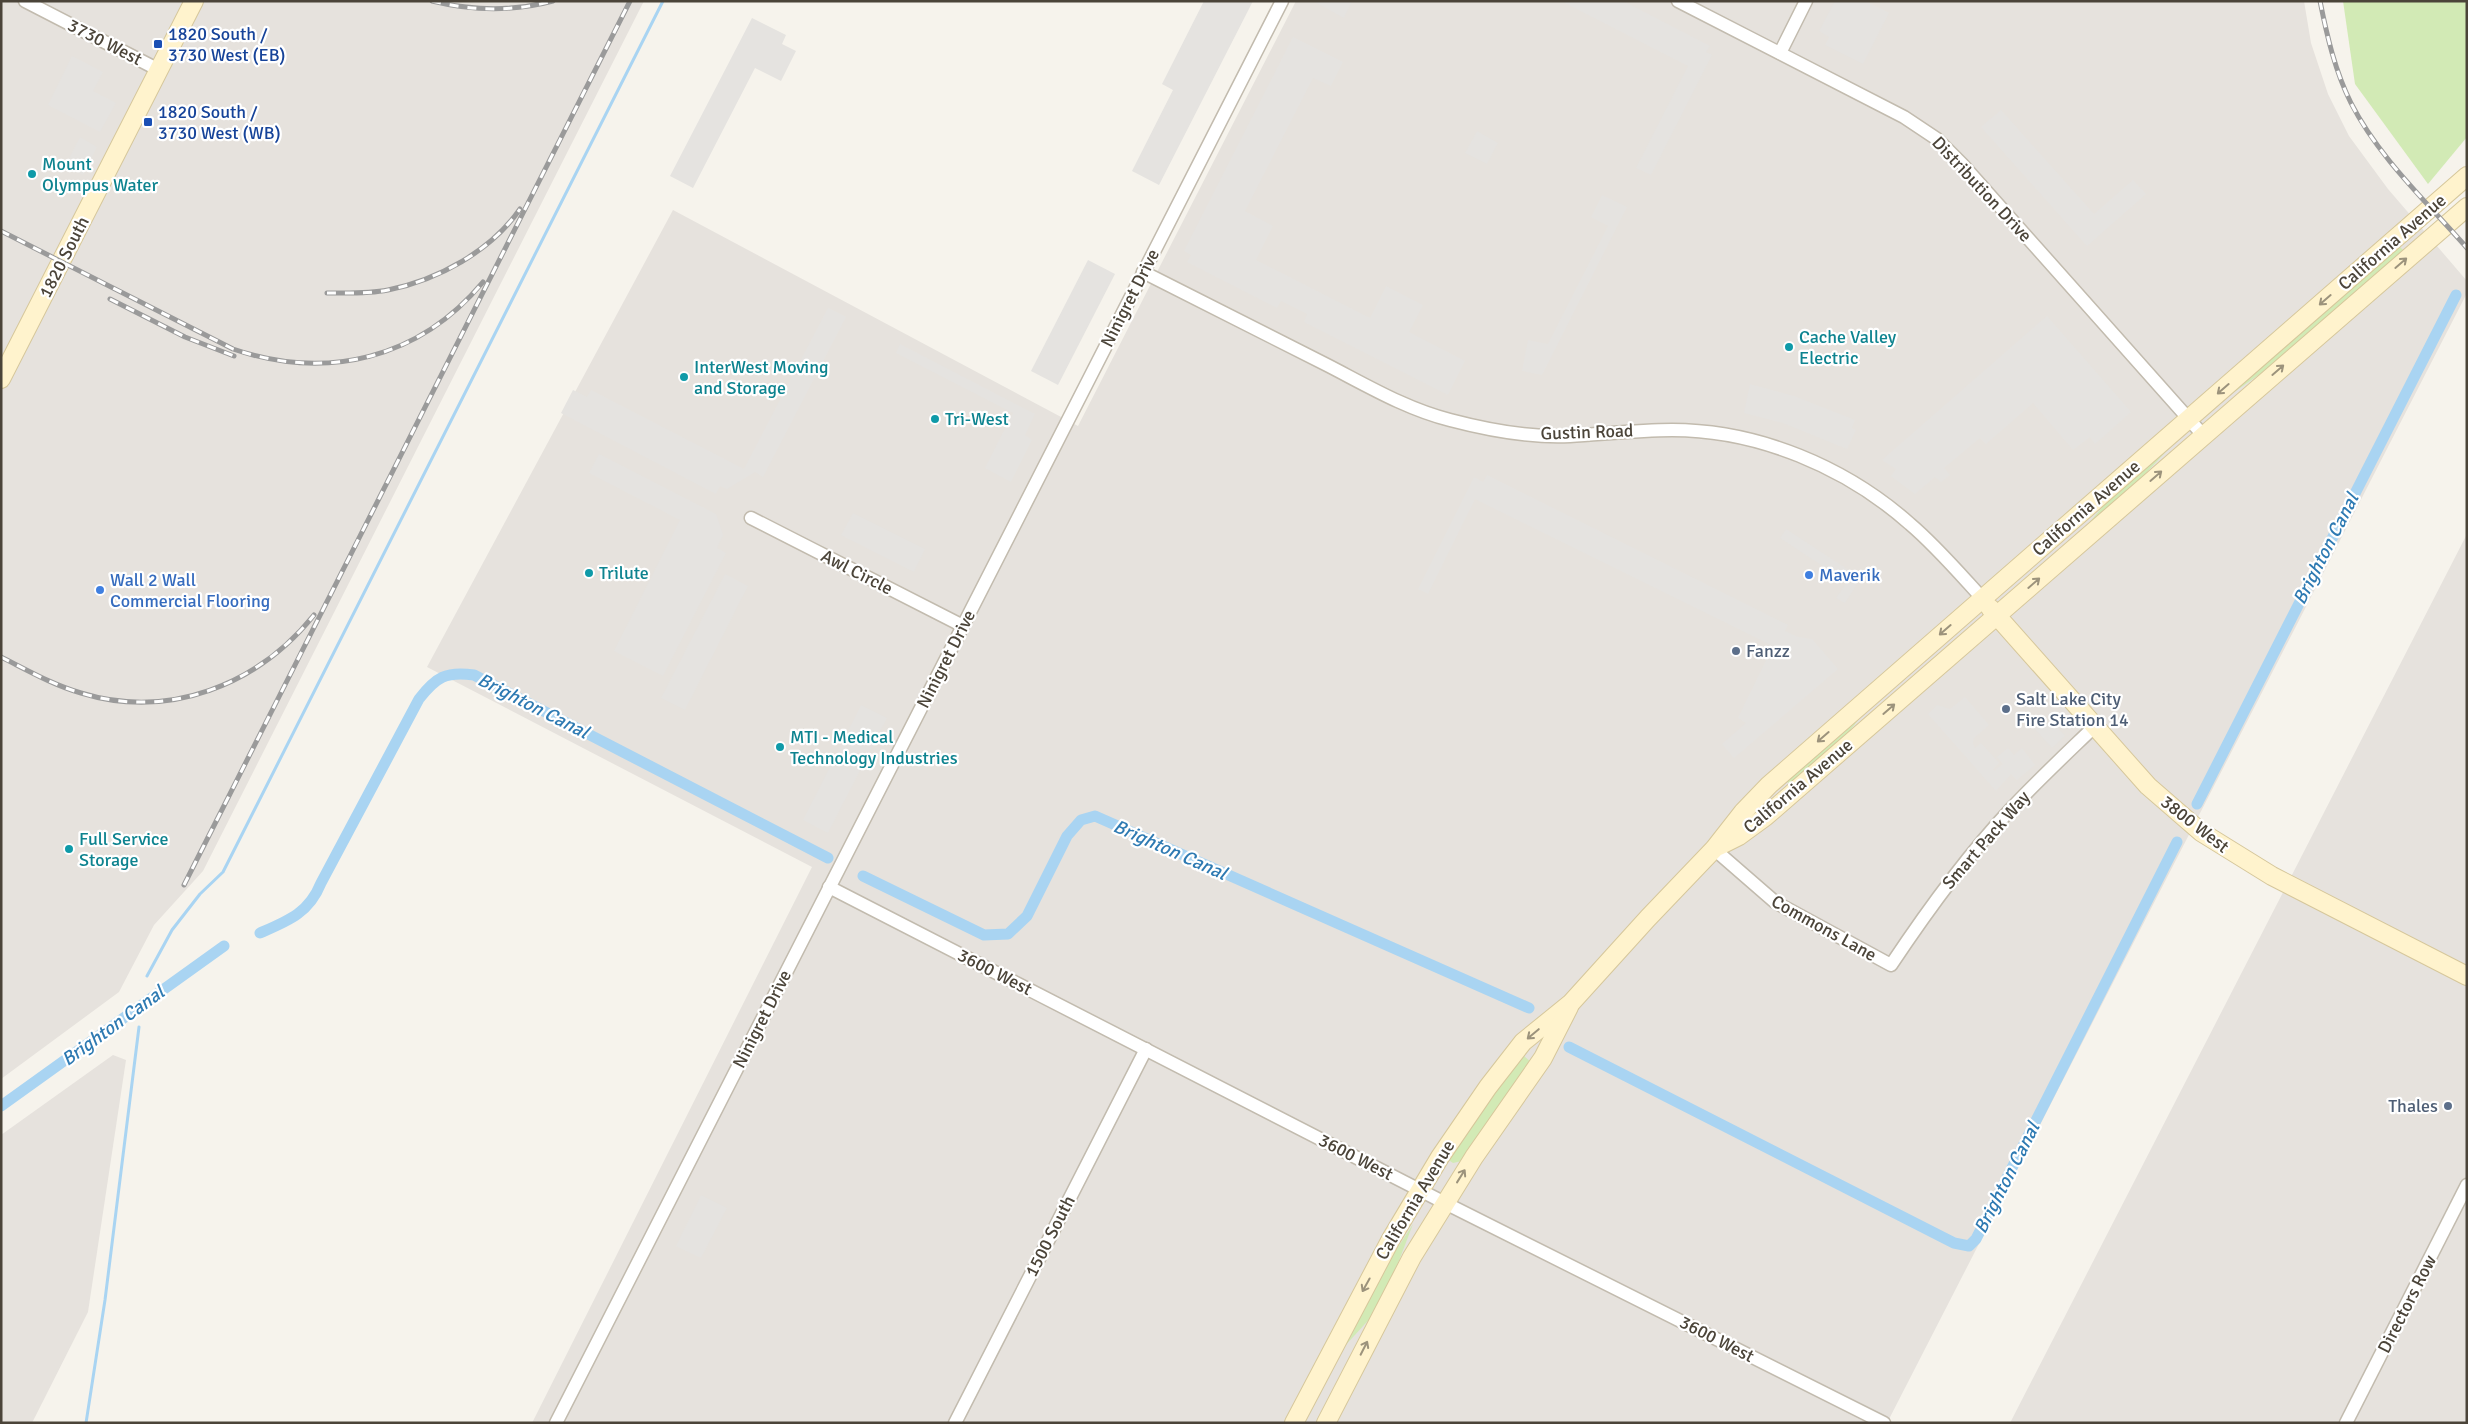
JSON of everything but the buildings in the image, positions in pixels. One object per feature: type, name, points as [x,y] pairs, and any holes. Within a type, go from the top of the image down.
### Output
[{"type":"main road","name":"1820 South","points":[[1,379],[194,1]]},
{"type":"main road","name":"California Avenue","points":[[1294,1423],[1327,1358],[1420,1190],[1477,1102],[1516,1050],[1530,1035],[1571,1003],[1714,849],[1743,812],[1769,785],[2467,176]]},
{"type":"main road","name":"California Avenue","points":[[1714,849],[1739,836],[1765,818],[2467,207]]},
{"type":"main road","name":"3800 West","points":[[1982,598],[2094,727],[2165,802],[2225,848],[2272,876],[2467,976]]},
{"type":"main road","name":"California Avenue","points":[[1326,1423],[1412,1257],[1479,1149],[1543,1058],[1571,1003]]},
{"type":"main road","points":[[1327,1358],[1352,1371]]},
{"type":"street","name":"3730 West","points":[[25,1],[159,70]]},
{"type":"street","name":"Ninigret Drive","points":[[556,1423],[1282,1]]},
{"type":"street","name":"Distribution Drive","points":[[1678,1],[1904,117],[1937,139],[1975,178],[2203,435]]},
{"type":"street","points":[[1780,53],[1806,1]]},
{"type":"street","name":"Gustin Road","points":[[1143,272],[1394,399],[1447,420],[1498,431],[1544,436],[1569,436],[1623,430],[1701,431],[1742,438],[1800,456],[1834,472],[1888,506],[1911,524],[1982,598]]},
{"type":"street","name":"Awl Circle","points":[[751,518],[963,626]]},
{"type":"street","name":"Smart Pack Way","points":[[1891,965],[1942,892],[1983,841],[2037,783],[2094,727]]},
{"type":"street","name":"Commons Lane","points":[[1714,849],[1775,902],[1891,965]]},
{"type":"street","name":"3600 West","points":[[829,887],[1445,1203],[1884,1423]]},
{"type":"street","name":"1500 South","points":[[955,1423],[1146,1049]]},
{"type":"street","name":"Directors Row","points":[[2346,1423],[2467,1185]]},
{"type":"shaded area","points":[[1,1],[644,1],[203,871],[154,925],[119,992],[1,1079]]},
{"type":"shaded area","points":[[1204,1],[1253,1],[1159,185],[1132,171],[1173,90],[1162,84]]},
{"type":"shaded area","points":[[1296,1],[2304,1],[2311,43],[2328,94],[2349,136],[2388,189],[2467,281],[2467,293],[1887,1423],[532,1423],[812,867],[427,667],[673,210],[1078,426]]},
{"type":"shaded area","points":[[1313,1],[1352,1],[1344,18]]},
{"type":"shaded area","points":[[1561,1],[1623,1],[1710,46],[1706,52],[1712,55],[1651,175],[1636,168],[1688,66]]},
{"type":"shaded area","points":[[1835,1],[1865,1],[1889,13],[1863,64],[1825,45],[1829,37],[1819,31]]},
{"type":"shaded area","points":[[752,18],[786,35],[782,44],[796,51],[781,81],[755,68],[693,188],[670,176]]},
{"type":"shaded area","points":[[1293,37],[1343,62],[1331,86],[1313,78],[1245,211],[1273,226],[1256,260],[1370,318],[1386,286],[1423,305],[1409,332],[1465,361],[1448,395],[1304,322],[1307,314],[1281,301],[1277,308],[1187,262],[1191,255],[1184,251]]},
{"type":"shaded area","points":[[72,56],[103,72],[93,91],[116,103],[100,132],[48,105]]},
{"type":"shaded area","points":[[2001,110],[2094,214],[2133,180],[2146,194],[2087,246],[1981,127]]},
{"type":"shaded area","points":[[1477,131],[1498,143],[1487,164],[1465,153]]},
{"type":"shaded area","points":[[80,137],[97,147],[83,175],[65,166]]},
{"type":"shaded area","points":[[1602,195],[1627,207],[1542,375],[1522,371],[1528,340],[1548,344],[1608,226],[1591,217]]},
{"type":"shaded area","points":[[1088,260],[1115,274],[1058,385],[1031,371]]},
{"type":"shaded area","points":[[828,308],[846,317],[763,477],[755,472],[727,489],[720,486],[716,494],[561,413],[573,390],[587,397],[591,390],[744,469]]},
{"type":"shaded area","points":[[2047,316],[2131,412],[2095,444],[2090,437],[2073,450],[2033,403],[1986,444],[1980,438],[1944,468],[1950,475],[1941,482],[1935,477],[1915,494],[1891,476],[1896,469],[1882,460]]},
{"type":"shaded area","points":[[900,344],[1035,414],[1025,435],[1032,440],[1011,482],[985,468],[1013,413],[896,353]]},
{"type":"shaded area","points":[[1750,384],[1794,396],[1855,420],[1852,428],[1856,430],[1847,449],[1783,423],[1744,413]]},
{"type":"shaded area","points":[[599,454],[716,514],[723,535],[717,548],[726,553],[663,676],[614,651],[680,520],[589,473]]},
{"type":"shaded area","points":[[1487,475],[1788,625],[1785,631],[1798,637],[1812,639],[1838,669],[1734,758],[1722,744],[1746,723],[1738,718],[1773,646],[1475,499],[1428,594],[1418,589],[1474,477],[1483,482]]},
{"type":"shaded area","points":[[853,513],[925,549],[914,572],[841,535]]},
{"type":"shaded area","points":[[1786,529],[1861,578],[1845,603],[1836,598],[1847,582],[1780,538]]},
{"type":"shaded area","points":[[2467,534],[2467,1423],[2010,1423],[2277,904]]},
{"type":"shaded area","points":[[725,574],[748,586],[685,710],[661,698]]},
{"type":"shaded area","points":[[1965,697],[1989,725],[1974,738],[1973,743],[1975,748],[1981,743],[1999,763],[1993,769],[1994,771],[2003,764],[1997,757],[2008,748],[2014,755],[2022,748],[2035,765],[2017,780],[2011,774],[1996,791],[1928,714],[1937,705],[1950,709]]},
{"type":"shaded area","points":[[861,705],[887,718],[828,833],[803,820]]},
{"type":"shaded area","points":[[2058,714],[2065,723],[2059,729],[2065,736],[2052,748],[2032,726],[2038,720],[2044,727]]},
{"type":"shaded area","points":[[113,1055],[126,1060],[88,1312],[32,1423],[1,1423],[1,1135]]},
{"type":"shaded area","points":[[701,1195],[727,1208],[701,1258],[676,1246]]},
{"type":"green space","points":[[2343,1],[2467,1],[2467,137],[2428,184],[2355,84]]},
{"type":"green space","points":[[2399,246],[2404,251],[2273,365],[2217,404]]},
{"type":"green space","points":[[2175,442],[2130,490],[2083,530],[2111,497]]},
{"type":"green space","points":[[1863,714],[1844,738],[1790,785],[1785,779]]},
{"type":"green space","points":[[1523,1055],[1532,1063],[1466,1160],[1453,1163],[1447,1159],[1478,1112]]},
{"type":"green space","points":[[1413,1224],[1389,1287],[1375,1313],[1343,1348],[1371,1289]]},
{"type":"waterway","points":[[147,976],[172,930],[200,894],[223,872],[663,1]]},
{"type":"waterway","name":"Brighton Canal","points":[[2197,804],[2456,295]]},
{"type":"waterway","name":"Brighton Canal","points":[[260,933],[288,920],[304,909],[310,902],[419,699],[436,681],[442,677],[456,674],[474,675],[828,858]]},
{"type":"waterway","name":"Brighton Canal","points":[[863,876],[984,935],[1008,934],[1027,916],[1067,836],[1081,820],[1095,816],[1529,1008]]},
{"type":"waterway","name":"Brighton Canal","points":[[1569,1047],[1954,1243],[1969,1246],[1976,1239],[2177,842]]},
{"type":"waterway","name":"Brighton Canal","points":[[1,1106],[224,946]]},
{"type":"waterway","points":[[86,1423],[105,1300],[139,1027]]},
{"type":"railway","points":[[432,1],[462,7],[492,9],[522,7],[553,1]]},
{"type":"railway","points":[[184,885],[630,1]]},
{"type":"railway","points":[[2320,1],[2336,66],[2345,91],[2362,123],[2404,179],[2467,248]]},
{"type":"railway","points":[[327,293],[365,293],[388,290],[426,279],[462,262],[479,250],[494,238],[520,209]]},
{"type":"railway","points":[[1,231],[233,349],[268,358],[303,363],[337,362],[369,356],[401,345],[430,329],[458,308],[483,282]]},
{"type":"railway","points":[[110,299],[185,337],[234,356]]},
{"type":"railway","points":[[1,657],[50,682],[81,693],[114,700],[147,702],[179,699],[210,690],[239,678],[266,661],[292,640],[314,615]]},
{"type":"place","name":"1820 South / 3730 West (EB)","points":[[158,44]]},
{"type":"place","name":"1820 South / 3730 West (WB)","points":[[148,122]]},
{"type":"place","name":"Mount Olympus Water","points":[[32,174]]},
{"type":"place","name":"Cache Valley Electric","points":[[1789,347]]},
{"type":"place","name":"InterWest Moving and Storage","points":[[684,377]]},
{"type":"place","name":"Tri-West","points":[[935,419]]},
{"type":"place","name":"Trilute","points":[[589,573]]},
{"type":"place","name":"Maverik","points":[[1809,575]]},
{"type":"place","name":"Wall 2 Wall Commercial Flooring","points":[[100,590]]},
{"type":"place","name":"Fanzz","points":[[1736,651]]},
{"type":"place","name":"Salt Lake City Fire Station 14","points":[[2006,709]]},
{"type":"place","name":"MTI - Medical Technology Industries","points":[[780,747]]},
{"type":"place","name":"Full Service Storage","points":[[69,849]]},
{"type":"place","name":"Thales","points":[[2448,1106]]}]
